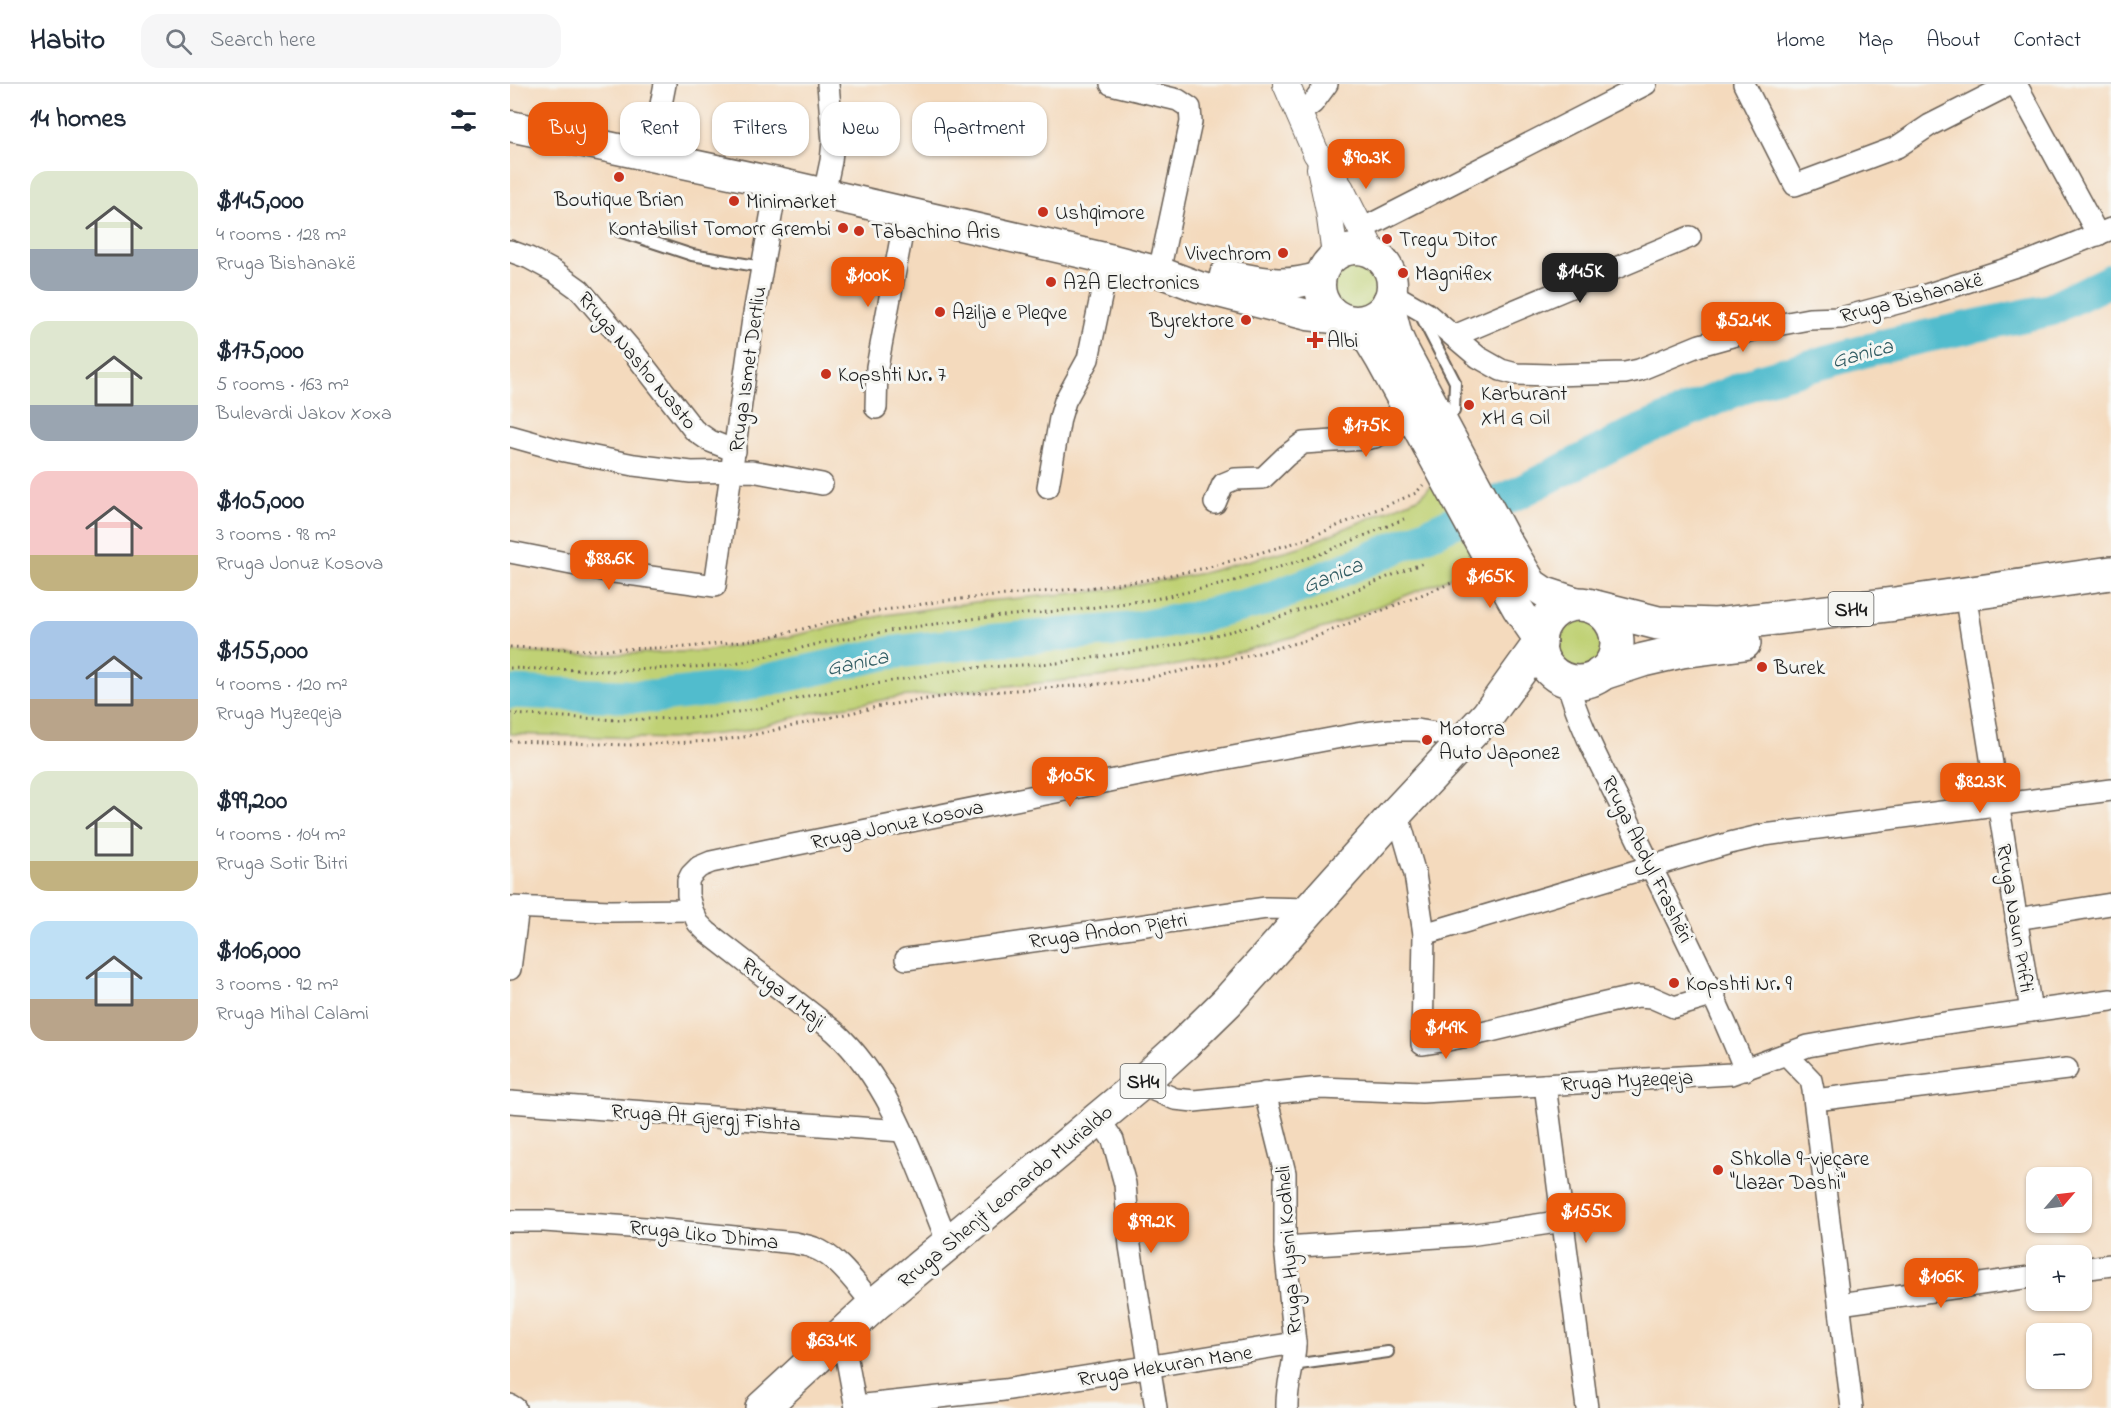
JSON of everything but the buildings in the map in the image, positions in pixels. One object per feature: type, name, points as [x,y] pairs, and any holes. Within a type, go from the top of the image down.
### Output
[{"type":"main road","points":[[510,126],[620,149]]},
{"type":"main road","points":[[651,156],[1109,259],[1159,272],[1199,287],[1308,315],[1360,322],[1377,315],[1398,300]]},
{"type":"main road","points":[[1159,272],[1201,271],[1282,285],[1294,284],[1328,266],[1350,250],[1365,250],[1367,241]]},
{"type":"main road","points":[[1367,241],[1389,270],[1398,300],[1397,336],[1426,419],[1454,478],[1494,551],[1518,609],[1540,642],[1540,650],[1546,664],[1557,675],[1565,679]]},
{"type":"main road","points":[[1328,266],[1320,295],[1328,310],[1347,320],[1369,340],[1426,419]]},
{"type":"main road","points":[[1494,551],[1544,592],[1586,605],[1606,616],[1612,624],[1616,637],[1616,651],[1612,660],[1600,674]]},
{"type":"main road","name":"SH4","points":[[1540,642],[1545,623],[1554,612],[1567,606],[1586,605],[1658,623],[1726,624],[1895,604],[2111,573]]},
{"type":"main road","name":"SH4","points":[[1565,679],[1588,680],[1643,660],[1682,651],[2111,592]]},
{"type":"main road","name":"Rruga Shenjt Leonardo Murialdo","points":[[762,1408],[874,1305],[1140,1084],[1227,1002],[1397,812],[1488,715],[1540,642]]},
{"type":"main road","name":"Rruga Shenjt Leonardo Murialdo","points":[[1488,715],[1565,679]]},
{"type":"street","points":[[662,102],[665,84]]},
{"type":"street","points":[[824,194],[833,142],[828,84]]},
{"type":"street","points":[[1111,84],[1178,100],[1190,108],[1191,122],[1159,272]]},
{"type":"street","points":[[1286,84],[1316,153],[1329,211],[1328,266]]},
{"type":"street","points":[[1299,114],[1313,102],[1327,84]]},
{"type":"street","points":[[1316,153],[1334,177],[1367,241],[1646,84]]},
{"type":"street","points":[[1744,84],[1795,185],[1897,147],[1930,125],[2013,84]]},
{"type":"street","name":"Rruga Bishanakë","points":[[1398,300],[1454,336],[1493,367],[1516,374],[1625,373],[1639,370],[1700,345],[1761,328],[1809,319],[1841,318],[1920,297],[2028,262],[2104,232],[2013,84]]},
{"type":"street","name":"Rruga Ismet Dertliu","points":[[510,552],[607,571],[715,586],[762,267],[777,183]]},
{"type":"street","points":[[876,408],[877,367],[906,212]]},
{"type":"street","points":[[1454,336],[1690,237]]},
{"type":"street","name":"Rruga Nasho Nasto","points":[[510,251],[530,258],[580,290],[634,353],[694,430],[734,461]]},
{"type":"street","points":[[1048,487],[1060,418],[1065,401],[1088,359],[1109,259]]},
{"type":"street","points":[[1215,503],[1223,484],[1235,479],[1263,478],[1303,443],[1365,439],[1426,419]]},
{"type":"street","points":[[510,436],[560,450],[634,465],[691,472],[714,473],[734,461]]},
{"type":"street","name":"Rruga Ismet Dertliu","points":[[734,461],[752,471],[822,484]]},
{"type":"street","name":"Rruga Naun Prifti","points":[[1968,612],[2031,1011]]},
{"type":"street","name":"Rruga Abdyl Frashëri","points":[[1565,679],[1583,728],[1715,995],[1745,1070]]},
{"type":"street","name":"Rruga Jonuz Kosova","points":[[692,910],[687,895],[688,881],[699,867],[711,862],[1140,775],[1357,734],[1417,730],[1442,734],[1462,742]]},
{"type":"street","points":[[1424,934],[1730,843],[1764,836],[2111,790]]},
{"type":"street","points":[[1397,812],[1415,874],[1424,934],[1422,1044],[1486,1033],[1570,1010],[1640,996],[1674,1007],[1715,995]]},
{"type":"street","points":[[2016,920],[2111,904]]},
{"type":"street","points":[[510,969],[514,907],[609,911],[692,910]]},
{"type":"street","name":"Rruga Andon Pjetri","points":[[906,958],[1266,908],[1310,909]]},
{"type":"street","name":"Rruga 1 Maji","points":[[692,910],[698,923],[708,933],[846,1042],[871,1076],[902,1131],[948,1243]]},
{"type":"street","name":"Rruga Myzeqeja","points":[[1140,1084],[1174,1099],[1194,1101],[1321,1088],[1422,1092],[1731,1074],[1808,1047],[1906,1029],[2111,1000]]},
{"type":"street","points":[[1786,1054],[1811,1080],[1815,1100],[1852,1408]]},
{"type":"street","points":[[1815,1100],[2067,1069]]},
{"type":"street","points":[[1545,1085],[1587,1408]]},
{"type":"street","name":"Rruga Hysni Kodheli","points":[[1265,1093],[1285,1173],[1285,1247],[1295,1343],[1289,1376],[1287,1408]]},
{"type":"street","name":"Rruga At Gjergj Fishta","points":[[510,1102],[902,1131]]},
{"type":"street","points":[[1098,1118],[1113,1140],[1125,1184],[1130,1246],[1156,1408]]},
{"type":"street","name":"Rruga Liko Dhima","points":[[510,1221],[645,1228],[795,1243],[815,1248],[831,1258],[874,1305]]},
{"type":"street","points":[[1285,1247],[1469,1235],[1564,1221]]},
{"type":"street","points":[[2092,1268],[2111,1265]]},
{"type":"street","points":[[1840,1304],[2026,1278]]},
{"type":"street","points":[[842,1333],[856,1407]]},
{"type":"street","name":"Rruga Hekuran Mane","points":[[856,1407],[1004,1390],[1295,1343]]},
{"type":"street","points":[[510,1405],[515,1408]]},
{"type":"lane","name":"Rruga Ismet Dertliu","points":[[619,231],[692,255],[762,267]]},
{"type":"lane","points":[[1292,1365],[1388,1352]]},
{"type":"path","points":[[510,647],[591,650],[698,646],[761,639],[872,612],[949,600],[1087,588],[1145,580],[1206,568],[1301,541],[1454,478]]},
{"type":"path","points":[[510,668],[612,671],[731,665],[826,642],[906,628],[979,618],[1081,609],[1155,598],[1228,583],[1307,558],[1404,519]]},
{"type":"path","points":[[510,741],[629,745],[714,741],[744,737],[881,706],[961,694],[1128,682],[1221,663],[1307,639],[1494,551]]},
{"type":"path","points":[[510,714],[618,720],[710,717],[760,708],[816,694],[969,668],[1057,663],[1167,647],[1252,626],[1319,604],[1423,562]]},
{"type":"green space","points":[[1355,260],[1369,264],[1377,272],[1381,286],[1377,300],[1369,308],[1355,312],[1341,308],[1333,300],[1329,286],[1333,272],[1341,264]]},
{"type":"green space","points":[[1436,480],[1482,565],[1327,627],[1229,655],[1137,673],[899,697],[814,712],[744,731],[670,739],[510,734],[510,652],[597,655],[705,651],[788,637],[886,615],[976,602],[1109,590],[1203,573],[1303,546],[1420,497]]},
{"type":"green space","points":[[1574,618],[1584,618],[1593,622],[1601,630],[1605,644],[1601,658],[1593,666],[1584,670],[1574,670],[1565,666],[1557,658],[1553,649],[1553,639],[1557,630],[1565,622]]},
{"type":"waterway","name":"Ganica","points":[[510,692],[653,697],[736,687],[889,653],[996,640],[1130,629],[1201,616],[1268,599],[1428,534],[1520,492],[1631,435],[1760,380],[1890,344],[2050,310],[2111,280]]},
{"type":"place","name":"Boutique Brian","points":[[619,177]]},
{"type":"place","name":"Minimarket","points":[[734,201]]},
{"type":"place","name":"Ushqimore","points":[[1043,212]]},
{"type":"place","name":"Kontabilist Tomorr Grembi","points":[[843,228]]},
{"type":"place","name":"Tabachino Aris","points":[[859,231]]},
{"type":"place","name":"Tregu Ditor","points":[[1387,239]]},
{"type":"place","name":"Vivechrom","points":[[1283,253]]},
{"type":"place","name":"Magniflex","points":[[1403,273]]},
{"type":"place","name":"AZA Electronics","points":[[1051,282]]},
{"type":"place","name":"Azilja e Pleqve","points":[[940,312]]},
{"type":"place","name":"Byrektore","points":[[1246,320]]},
{"type":"place","name":"Albi","points":[[1315,340]]},
{"type":"place","name":"Kopshti Nr. 7","points":[[826,374]]},
{"type":"place","name":"Karburant XH G Oil","points":[[1469,405]]},
{"type":"place","name":"Burek","points":[[1762,667]]},
{"type":"place","name":"Motorra Auto Japonez","points":[[1427,740]]},
{"type":"place","name":"Kopshti Nr. 9","points":[[1674,983]]},
{"type":"place","name":"Shkolla 9-vjeçare \"Llazar Dashi\"","points":[[1718,1170]]}]
